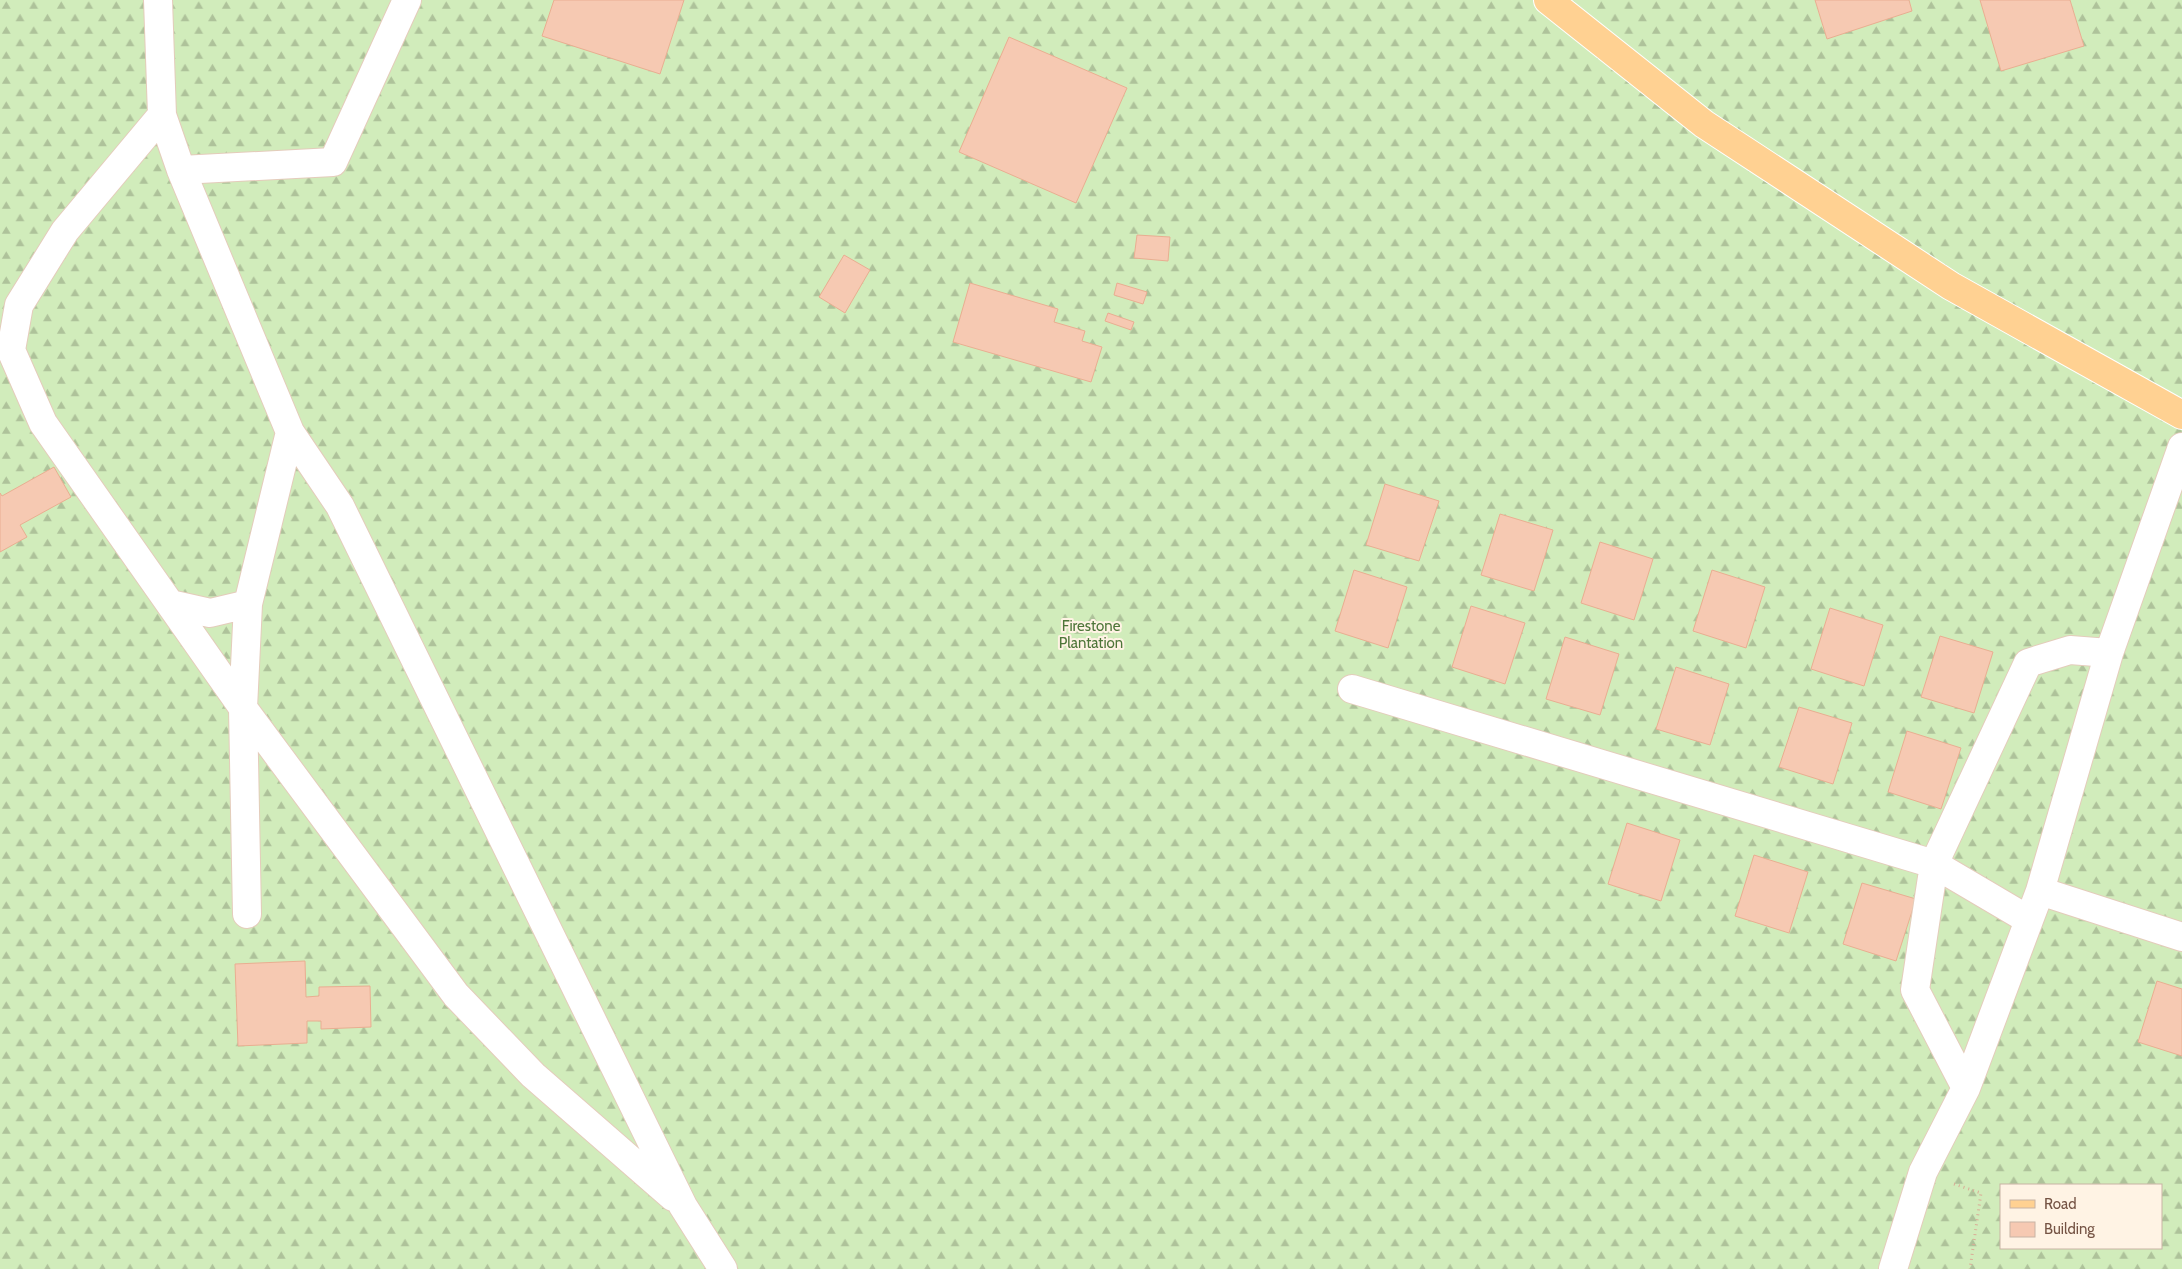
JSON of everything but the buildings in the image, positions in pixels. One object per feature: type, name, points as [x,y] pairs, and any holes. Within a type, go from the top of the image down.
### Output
[{"type":"main road","points":[[1548,0],[1704,124],[1927,270],[1960,291],[2182,415]]},
{"type":"street","points":[[158,0],[162,115],[181,170],[290,432],[340,506],[683,1206],[723,1269]]},
{"type":"street","points":[[181,170],[333,162],[407,0]]},
{"type":"street","points":[[162,115],[65,231],[19,305],[6,350],[43,422],[243,708],[456,995],[533,1075],[683,1206]]},
{"type":"street","points":[[247,914],[243,708],[248,604],[290,432]]},
{"type":"street","points":[[1893,1269],[1923,1172],[1966,1088],[2040,891],[2109,653],[2182,447]]},
{"type":"street","points":[[170,604],[210,613],[248,604]]},
{"type":"street","points":[[1966,1088],[1915,990],[1934,864],[2028,663],[2070,650],[2109,653]]},
{"type":"street","points":[[1352,689],[1934,864],[2029,920]]},
{"type":"street","points":[[2040,891],[2182,937]]},
{"type":"path","points":[[1923,1172],[1981,1193],[1970,1269]]},
{"type":"green space","name":"Firestone Plantation","points":[[0,0],[2182,0],[2182,1269],[0,1269]]}]
